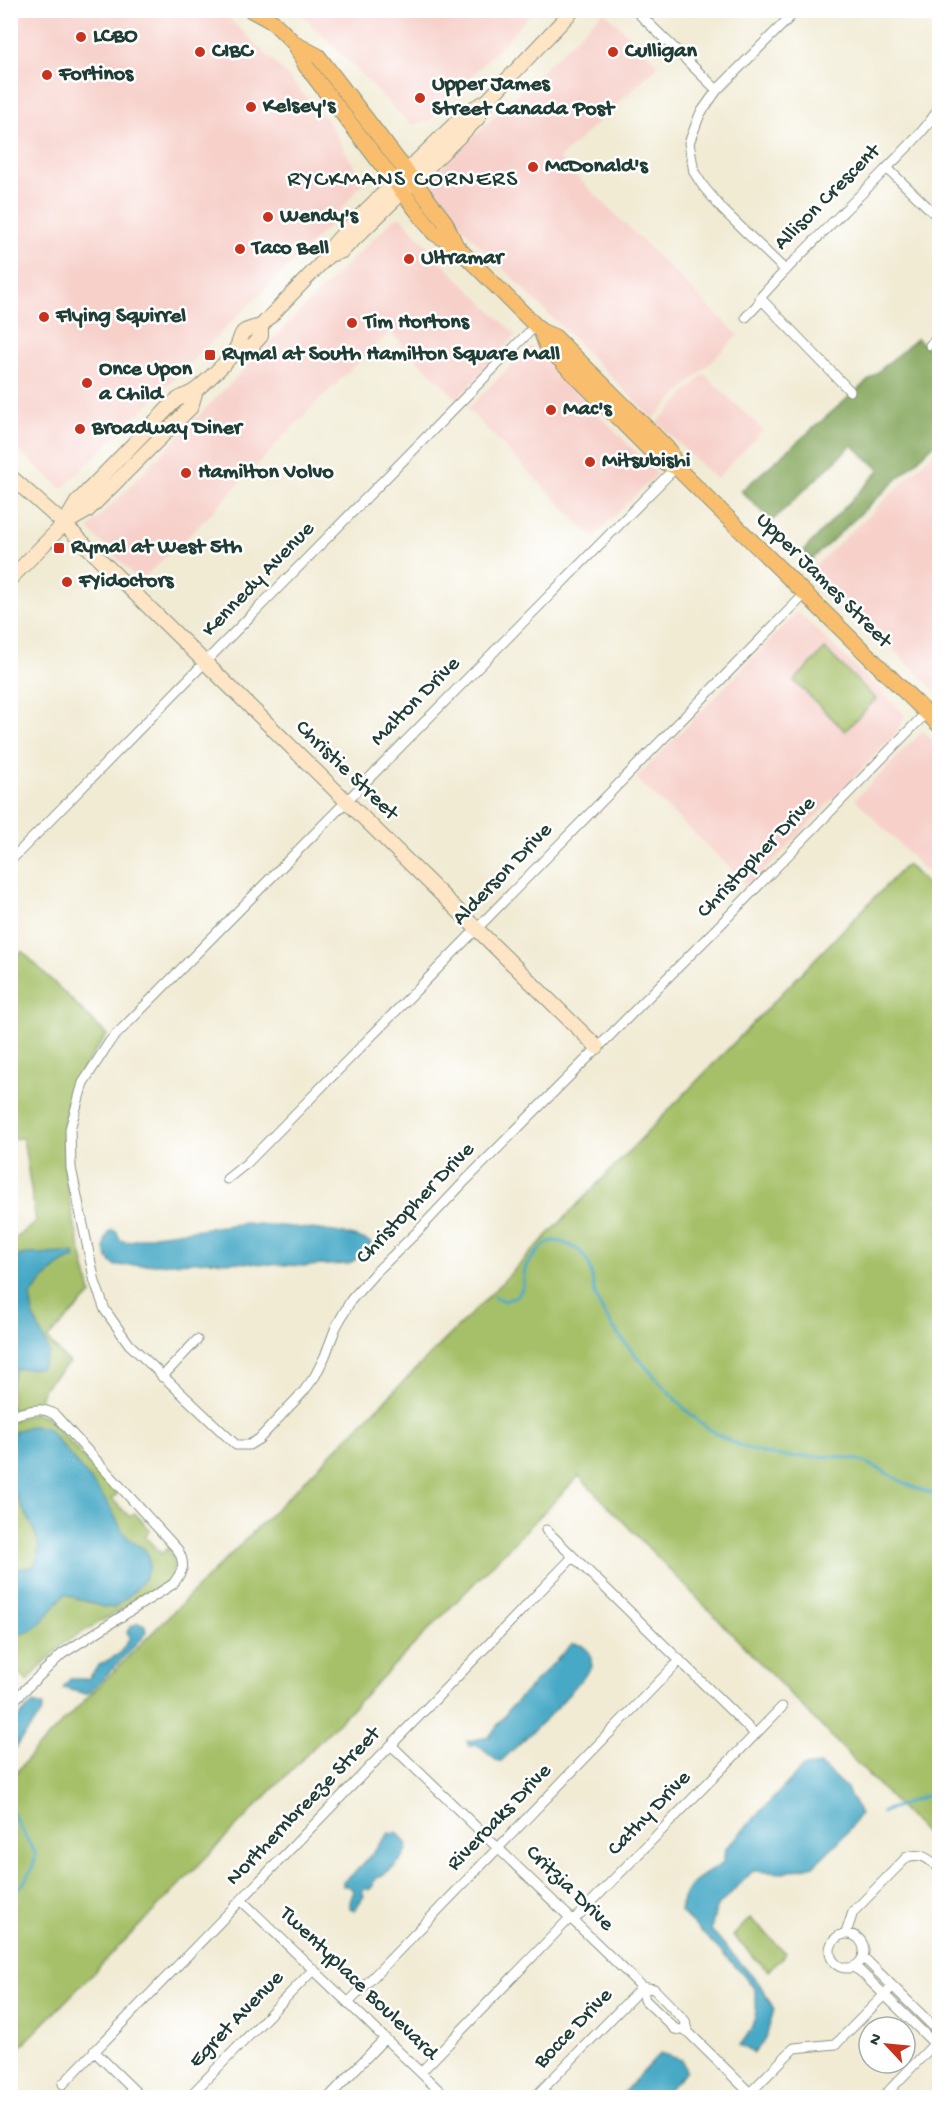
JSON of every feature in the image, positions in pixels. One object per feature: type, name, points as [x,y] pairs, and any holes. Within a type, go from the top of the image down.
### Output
[{"type":"main road","name":"Upper James Street","points":[[251,10],[270,16],[296,44],[318,56],[405,182],[446,222],[456,246],[538,329],[555,337],[670,451],[676,467],[939,726]]},
{"type":"street","points":[[10,579],[64,524],[77,502],[173,403],[178,398],[196,390],[235,351],[239,336],[248,328],[261,326],[329,255],[333,245],[477,119],[487,100],[573,10]]},
{"type":"street","points":[[635,10],[717,90]]},
{"type":"street","points":[[785,270],[723,210],[694,172],[689,144],[700,114],[717,90],[797,10]]},
{"type":"street","name":"Allison Crescent","points":[[746,317],[785,270],[922,132],[939,106]]},
{"type":"street","points":[[887,168],[939,219]]},
{"type":"street","points":[[762,300],[850,391]]},
{"type":"street","name":"Kennedy Avenue","points":[[10,861],[538,329]]},
{"type":"street","points":[[930,345],[939,336]]},
{"type":"street","name":"Malton Drive","points":[[76,1104],[83,1083],[110,1041],[676,467]]},
{"type":"street","name":"Christie Street","points":[[10,476],[64,524],[597,1047]]},
{"type":"street","name":"Alderson Drive","points":[[226,1179],[247,1163],[804,595]]},
{"type":"street","name":"Christopher Drive","points":[[76,1104],[70,1130],[71,1167],[95,1282],[105,1310],[129,1344],[162,1377],[236,1445],[249,1445],[259,1439],[281,1416],[315,1376],[336,1327],[351,1300],[367,1282],[926,713]]},
{"type":"street","points":[[162,1377],[197,1340]]},
{"type":"street","points":[[10,1416],[40,1409],[55,1415],[178,1550],[184,1562],[182,1573],[173,1584],[62,1654],[10,1704]]},
{"type":"street","points":[[546,1530],[755,1734]]},
{"type":"street","name":"Northernbreeze Street","points":[[63,2084],[573,1557]]},
{"type":"street","name":"Riveroaks Drive","points":[[348,2003],[680,1660]]},
{"type":"street","name":"Cathy Drive","points":[[421,2072],[782,1707]]},
{"type":"street","name":"Critzia Drive","points":[[391,1745],[642,1987],[645,2000],[675,2029],[687,2031],[750,2096]]},
{"type":"street","points":[[846,1933],[853,1912],[907,1857],[915,1854],[925,1856],[939,1869]]},
{"type":"street","name":"Twentyplace Boulevard","points":[[241,1900],[447,2097]]},
{"type":"street","points":[[863,1957],[853,1967],[837,1966],[829,1952],[832,1941],[846,1933],[857,1937],[863,1946],[863,1957],[939,2033]]},
{"type":"street","points":[[853,1967],[938,2044],[882,2097]]},
{"type":"street","name":"Egret Avenue","points":[[188,2097],[313,1970]]},
{"type":"street","name":"Bocce Drive","points":[[534,2097],[642,1987]]},
{"type":"street","points":[[750,2096],[794,2048],[836,2044],[892,1987]]},
{"type":"street","points":[[328,2097],[385,2038]]},
{"type":"street","points":[[94,2051],[142,2097]]},
{"type":"shaded area","points":[[11,10],[222,11],[280,68],[330,124],[363,182],[326,229],[62,489],[11,443]]},
{"type":"shaded area","points":[[299,11],[534,11],[428,122],[410,124]]},
{"type":"shaded area","points":[[604,11],[659,65],[559,159],[738,335],[653,419],[462,227],[434,193],[433,183],[437,172]]},
{"type":"shaded area","points":[[401,217],[451,272],[516,335],[457,399],[390,332],[316,403],[198,527],[140,581],[88,529],[334,277],[395,218]]},
{"type":"shaded area","points":[[531,346],[657,474],[593,537],[467,409]]},
{"type":"shaded area","points":[[704,374],[763,430],[716,479],[657,423]]},
{"type":"shaded area","points":[[939,448],[939,695],[813,568]]},
{"type":"shaded area","points":[[798,612],[905,715],[897,732],[749,886],[636,778]]},
{"type":"shaded area","points":[[923,731],[940,747],[939,861],[928,873],[855,799]]},
{"type":"green space","points":[[917,338],[939,359],[939,440],[810,561],[804,550],[880,470],[852,445],[772,521],[741,491]]},
{"type":"green space","points":[[825,649],[876,699],[845,731],[794,681]]},
{"type":"green space","points":[[907,864],[935,892],[940,887],[939,1848],[579,1476],[11,2057],[11,1779],[33,1752],[484,1301]]},
{"type":"green space","points":[[22,951],[107,1035],[85,1065],[69,1098],[63,1146],[69,1196],[91,1294],[47,1339],[69,1363],[44,1387],[39,1403],[11,1411],[11,1242],[36,1222],[23,1138],[11,1139],[11,963]]},
{"type":"green space","points":[[34,1413],[46,1416],[117,1494],[112,1499],[130,1517],[135,1513],[150,1530],[145,1537],[162,1554],[169,1546],[174,1564],[169,1581],[64,1643],[27,1681],[11,1666],[10,1421]]},
{"type":"green space","points":[[750,1918],[786,1953],[768,1971],[733,1936]]},
{"type":"water","points":[[245,1223],[347,1234],[371,1243],[371,1248],[349,1264],[305,1266],[211,1261],[116,1266],[106,1254],[106,1238],[112,1230],[117,1232],[120,1240],[127,1242],[155,1235]]},
{"type":"water","points":[[74,1253],[75,1258],[55,1268],[30,1296],[33,1314],[49,1352],[41,1368],[15,1369],[11,1385],[11,1258],[25,1254]]},
{"type":"water","points":[[30,1426],[44,1427],[50,1431],[101,1494],[126,1536],[146,1551],[150,1565],[139,1586],[114,1608],[102,1607],[65,1594],[34,1629],[19,1634],[11,1632],[11,1573],[16,1569],[33,1567],[38,1556],[38,1545],[31,1523],[13,1491],[9,1469],[11,1442],[15,1431]]},
{"type":"water","points":[[138,1623],[145,1626],[146,1633],[91,1691],[86,1694],[63,1688],[70,1679],[88,1679],[99,1665],[119,1654],[130,1638],[127,1632],[130,1627]]},
{"type":"water","points":[[572,1644],[582,1645],[590,1653],[592,1667],[555,1710],[501,1761],[497,1761],[476,1744],[469,1746],[467,1741],[489,1737],[510,1708]]},
{"type":"water","points":[[33,1703],[43,1706],[41,1714],[11,1753],[11,1724]]},
{"type":"water","points":[[821,1765],[847,1789],[860,1814],[845,1835],[814,1865],[783,1873],[753,1871],[716,1908],[711,1930],[760,1985],[774,2009],[766,2038],[754,2053],[740,2045],[752,2026],[756,2011],[754,1989],[732,1963],[680,1911],[682,1901],[694,1882],[722,1864],[726,1848],[803,1767]]},
{"type":"water","points":[[397,1832],[408,1845],[404,1856],[395,1866],[374,1880],[369,1890],[367,1888],[362,1892],[364,1896],[354,1911],[350,1908],[354,1892],[349,1886],[343,1886],[343,1882],[363,1864],[389,1833]]},
{"type":"water","points":[[661,2053],[682,2060],[686,2071],[661,2097],[619,2097]]},
{"type":"waterway","points":[[494,1297],[506,1301],[517,1295],[522,1288],[525,1269],[537,1252],[553,1241],[566,1244],[585,1257],[590,1267],[597,1300],[623,1340],[687,1411],[711,1430],[738,1445],[768,1454],[793,1457],[834,1456],[854,1459],[874,1466],[920,1490],[940,1494]]},
{"type":"waterway","points":[[882,1812],[936,1792],[940,1794]]},
{"type":"waterway","points":[[10,1809],[36,1855],[28,1878],[10,1894]]},
{"type":"place","name":"LCBO","points":[[81,37]]},
{"type":"place","name":"CIBC","points":[[200,52]]},
{"type":"place","name":"Culligan","points":[[613,52]]},
{"type":"place","name":"Fortinos","points":[[47,75]]},
{"type":"place","name":"Upper James Street Canada Post","points":[[420,98]]},
{"type":"place","name":"Kelsey's","points":[[251,107]]},
{"type":"place","name":"McDonald's","points":[[533,167]]},
{"type":"place","name":"Wendy's","points":[[268,217]]},
{"type":"place","name":"Taco Bell","points":[[240,249]]},
{"type":"place","name":"Ultramar","points":[[409,259]]},
{"type":"place","name":"Flying Squirrel","points":[[44,317]]},
{"type":"place","name":"Tim Hortons","points":[[352,323]]},
{"type":"place","name":"Rymal at South Hamilton Square Mall","points":[[210,355]]},
{"type":"place","name":"Once Upon a Child","points":[[87,383]]},
{"type":"place","name":"Mac's","points":[[551,410]]},
{"type":"place","name":"Broadway Diner","points":[[80,429]]},
{"type":"place","name":"Mitsubishi","points":[[590,462]]},
{"type":"place","name":"Hamilton Volvo","points":[[186,473]]},
{"type":"place","name":"Rymal at West 5th","points":[[59,548]]},
{"type":"place","name":"FYidoctors","points":[[67,582]]},
{"type":"district","name":"RYCKMANS CORNERS","points":[[403,180]]}]
